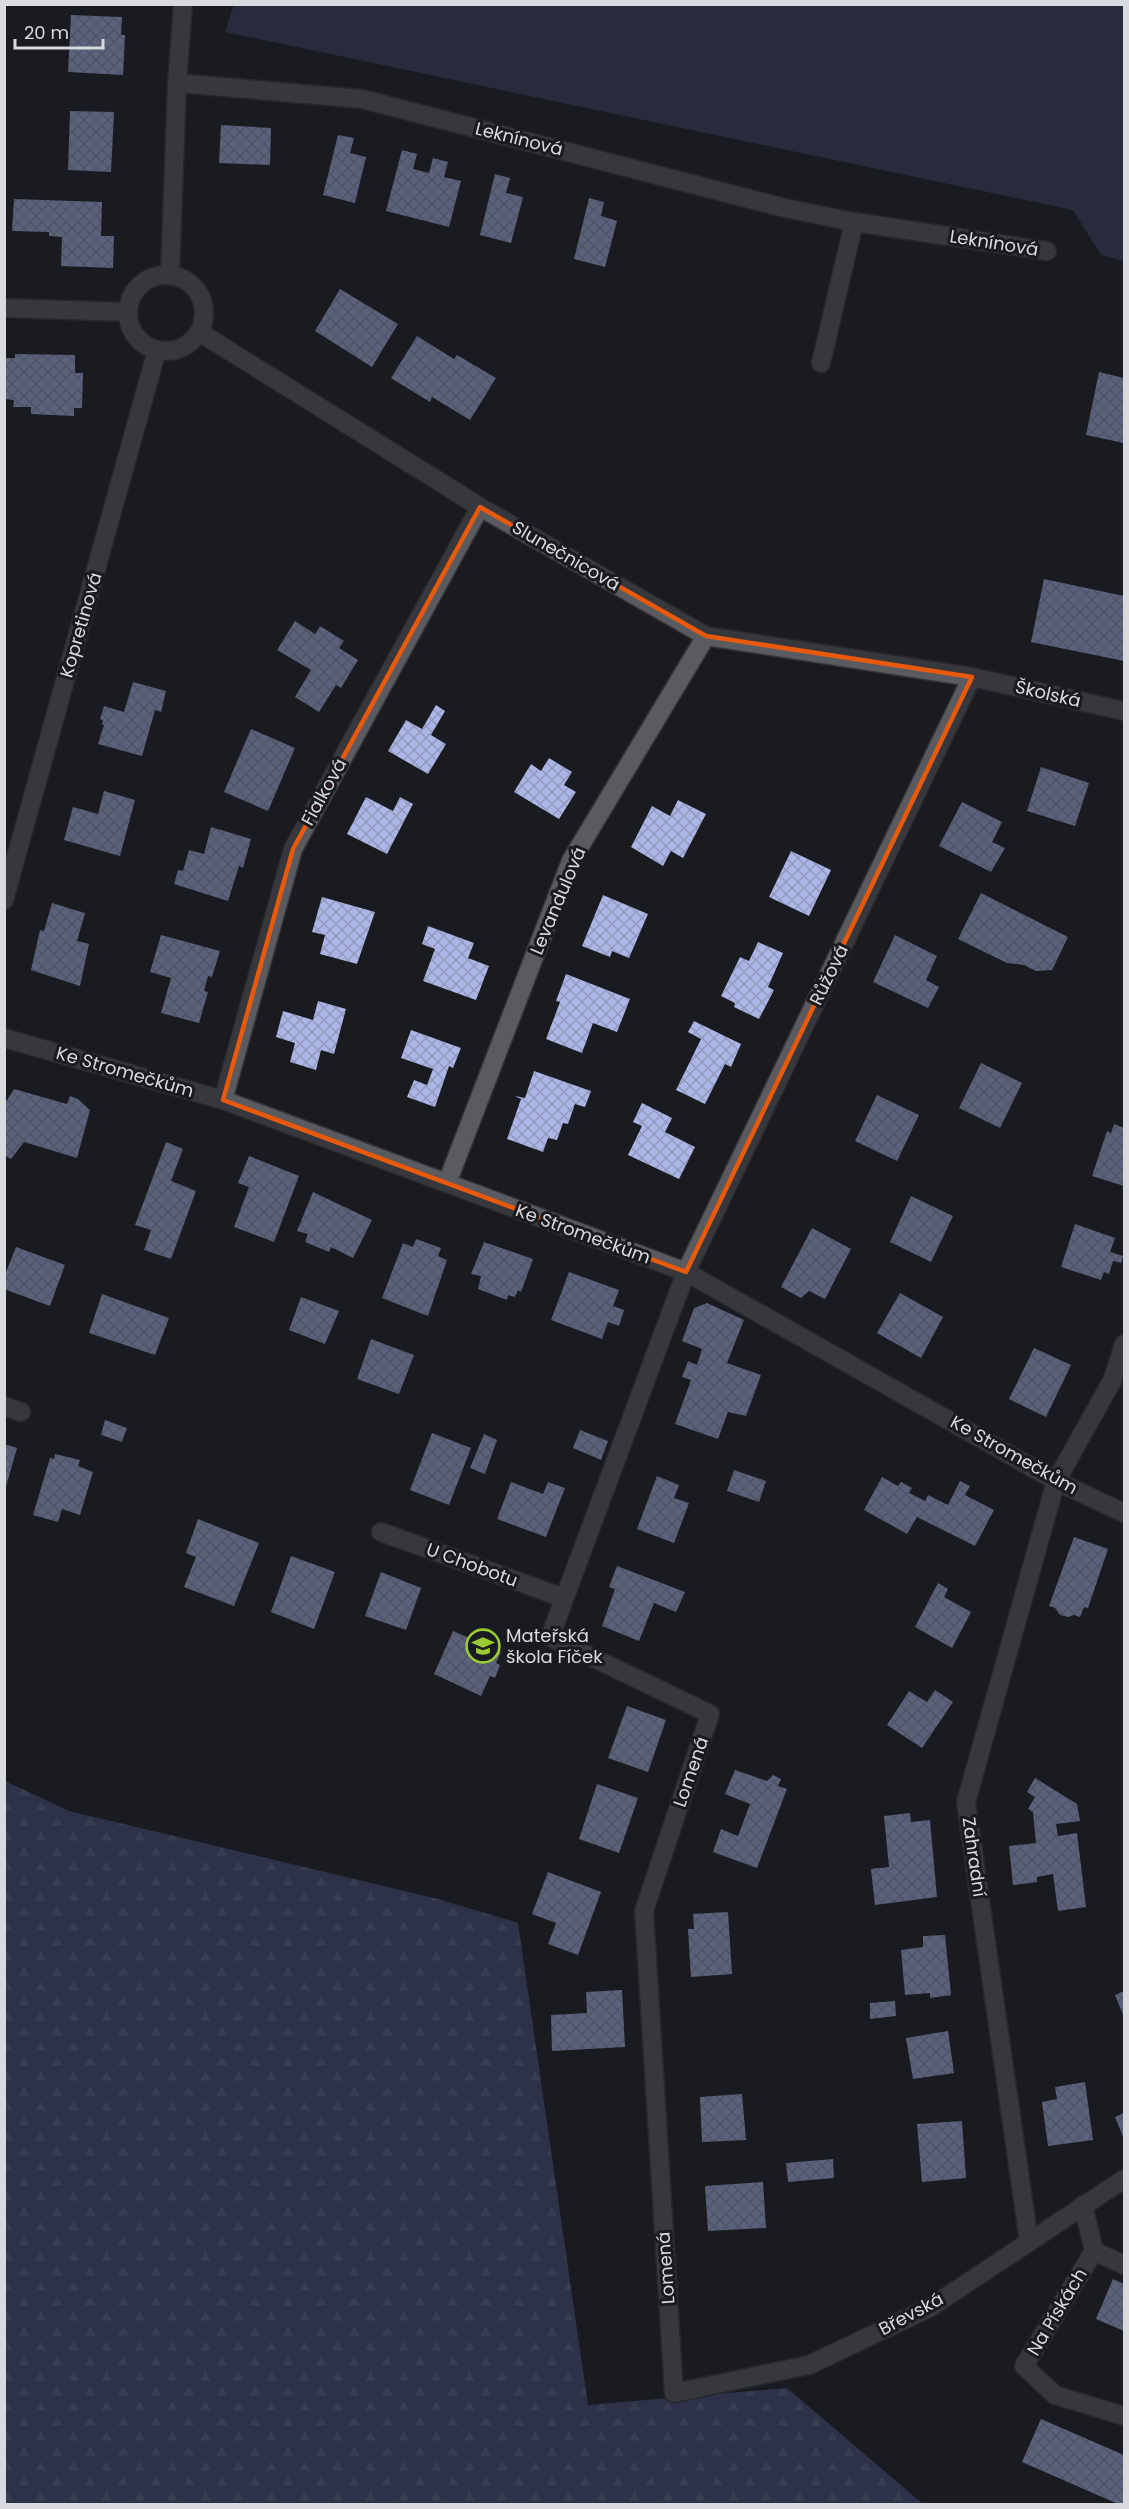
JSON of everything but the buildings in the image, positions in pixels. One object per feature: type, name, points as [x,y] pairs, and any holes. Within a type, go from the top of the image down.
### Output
[{"type":"street","points":[[170,275],[177,83],[183,4]]},
{"type":"street","name":"Leknínová","points":[[177,83],[362,99],[785,208],[854,222],[1047,251]]},
{"type":"street","points":[[821,363],[854,222]]},
{"type":"street","points":[[170,275],[191,284],[200,296],[204,310],[199,332],[183,347],[169,351],[157,350],[141,342],[136,336],[132,330],[128,312],[130,301],[137,288],[149,279],[170,275]]},
{"type":"street","points":[[4,308],[128,312]]},
{"type":"street","name":"Slunečnicová","points":[[199,332],[480,507],[705,636],[972,677]]},
{"type":"street","name":"Kopretinová","points":[[4,900],[157,350]]},
{"type":"street","name":"Fialková","points":[[223,1100],[293,849],[480,507]]},
{"type":"street","name":"Levandulová","points":[[447,1183],[571,861],[705,636]]},
{"type":"street","name":"Školská","points":[[972,677],[1125,711]]},
{"type":"street","name":"Růžová","points":[[686,1272],[972,677]]},
{"type":"street","name":"Ke Stromečkům","points":[[4,1038],[223,1100],[686,1272],[1056,1480],[1125,1513]]},
{"type":"street","name":"Lomená","points":[[674,2393],[644,1911],[710,1714],[550,1637],[686,1272]]},
{"type":"street","name":"Zahradní","points":[[1029,2242],[966,1802],[1056,1480],[1118,1385],[1125,1344]]},
{"type":"street","name":"U Chobotu","points":[[381,1532],[564,1598]]},
{"type":"street","name":"Břevská","points":[[674,2393],[809,2365],[931,2307],[1125,2179]]},
{"type":"street","name":"Na Pískách","points":[[1083,2205],[1094,2251],[1024,2366],[1054,2395],[1125,2416]]},
{"type":"street","name":"Na Pískách","points":[[1094,2251],[1125,2265]]},
{"type":"highlighted area","points":[[480,507],[706,636],[972,677],[686,1272],[223,1100],[293,849]]},
{"type":"shaded area","points":[[234,4],[1124,5],[1124,261],[1101,255],[1073,210],[225,32]]},
{"type":"green space","points":[[5,1781],[69,1811],[438,1899],[518,1923],[588,2405],[787,2388],[923,2504],[5,2504]]},
{"type":"place","name":"Mateřská škola Fíček","points":[[483,1646]]}]
